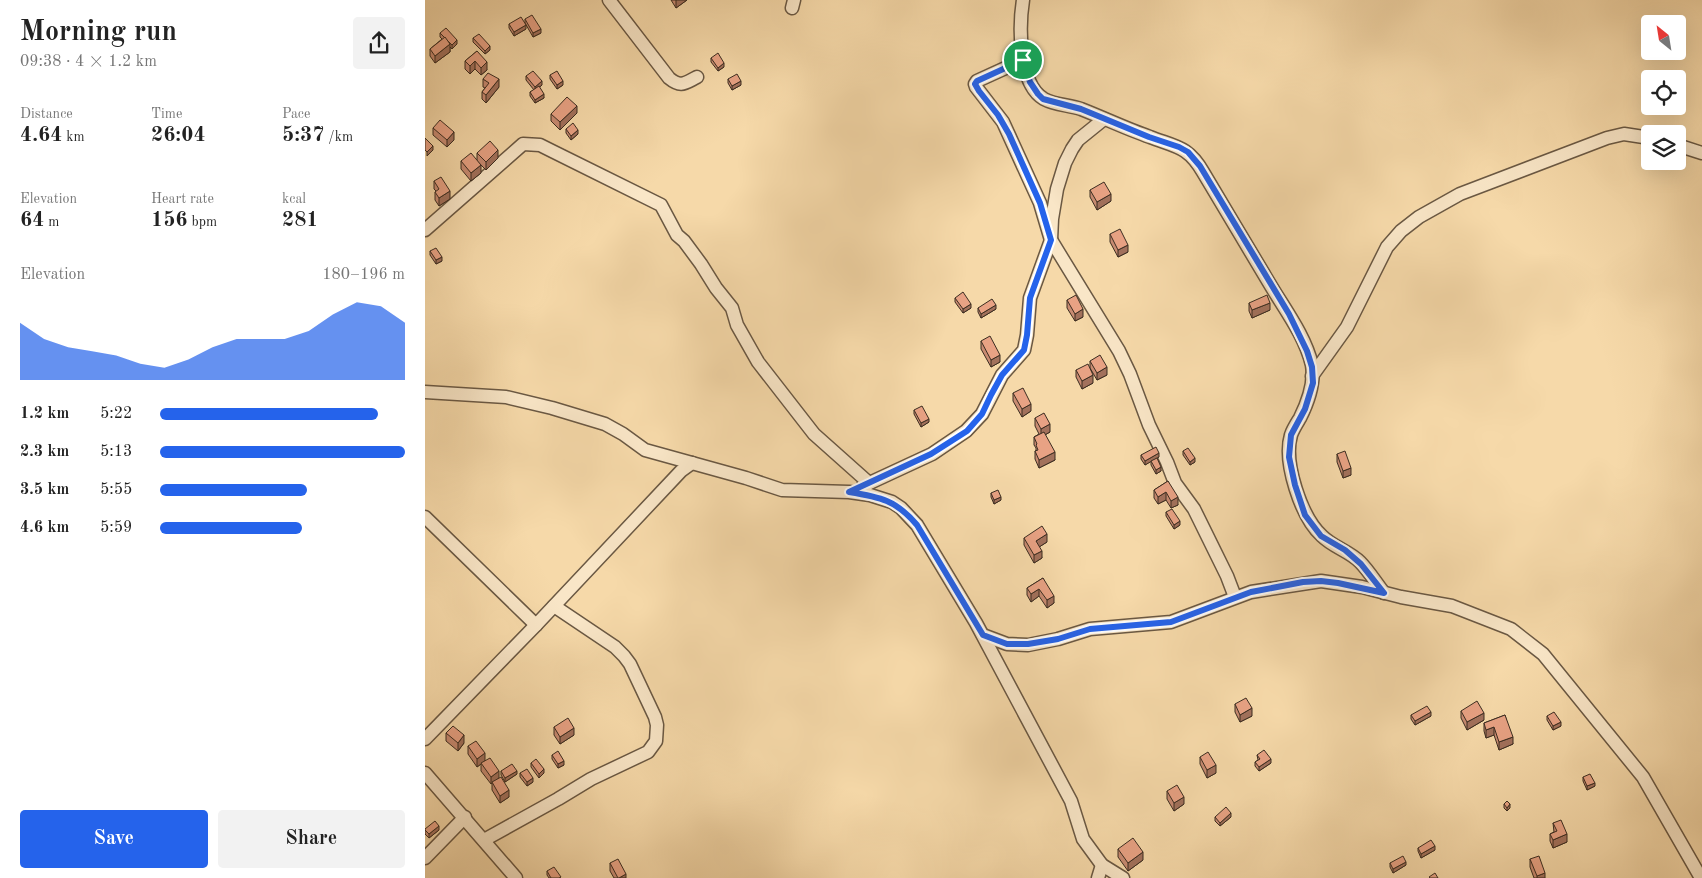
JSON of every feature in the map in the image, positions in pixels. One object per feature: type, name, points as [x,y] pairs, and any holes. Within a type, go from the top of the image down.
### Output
[{"type":"street","points":[[609,0],[669,78],[676,84],[683,84],[697,76]]},
{"type":"street","points":[[1023,0],[1020,30],[1023,60],[1030,82],[1043,99],[1076,108],[1179,147],[1188,152],[1196,161],[1289,314],[1307,351],[1312,367],[1313,383],[1305,409],[1291,435],[1289,457],[1295,485],[1305,515],[1321,536],[1355,557],[1384,593]]},
{"type":"street","points":[[1023,60],[977,81],[975,84],[998,115],[1009,134],[1040,203],[1051,240],[1119,351],[1175,483],[1194,508],[1235,596]]},
{"type":"street","points":[[849,492],[931,454],[967,431],[982,414],[1002,375],[1024,350],[1030,298],[1051,240],[1056,196],[1065,163],[1078,140],[1104,119]]},
{"type":"street","points":[[1313,376],[1347,327],[1387,247],[1401,231],[1419,217],[1460,194],[1607,138],[1624,134],[1641,137]]},
{"type":"street","points":[[425,230],[523,144],[540,145],[661,205],[677,235],[684,241],[732,308],[737,325],[758,362],[814,434],[869,483]]},
{"type":"street","points":[[1686,148],[1702,153]]},
{"type":"street","points":[[425,392],[506,398],[552,408],[605,424],[645,450],[692,462],[781,490],[849,492],[870,495],[892,502],[908,514],[917,525],[983,635],[1071,801],[1083,838],[1102,865],[1123,878]]},
{"type":"street","points":[[425,739],[536,625],[681,471],[692,462]]},
{"type":"street","points":[[425,518],[536,625]]},
{"type":"street","points":[[983,635],[1007,644],[1028,644],[1058,639],[1090,629],[1171,622],[1215,606],[1235,596],[1321,581],[1362,587],[1452,606],[1511,629],[1543,654],[1643,777],[1701,878]]},
{"type":"street","points":[[484,840],[591,779],[643,754],[651,749],[657,741],[655,717],[627,660],[615,647],[554,606]]},
{"type":"street","points":[[425,773],[484,840],[509,875]]},
{"type":"street","points":[[425,858],[465,818]]},
{"type":"street","points":[[1098,878],[1102,865]]},
{"type":"building","points":[[532,15],[541,29],[533,33],[525,19]]},
{"type":"building","points":[[521,17],[526,25],[514,32],[509,24]]},
{"type":"building","points":[[446,28],[457,40],[452,45],[440,33]]},
{"type":"building","points":[[479,34],[490,46],[485,51],[473,38]]},
{"type":"building","points":[[445,37],[450,44],[435,56],[430,49]]},
{"type":"building","points":[[477,51],[487,62],[481,68],[475,61],[470,66],[465,61]]},
{"type":"building","points":[[718,53],[724,63],[718,68],[711,58]]},
{"type":"building","points":[[533,71],[542,81],[535,87],[526,76]]},
{"type":"building","points":[[557,71],[563,81],[557,85],[550,75]]},
{"type":"building","points":[[488,73],[499,79],[486,95],[482,92],[489,83],[483,79]]},
{"type":"building","points":[[737,74],[741,81],[732,86],[728,79]]},
{"type":"building","points":[[539,86],[544,94],[535,100],[530,92]]},
{"type":"building","points":[[567,97],[577,106],[560,122],[551,114]]},
{"type":"building","points":[[440,120],[454,132],[447,140],[433,128]]},
{"type":"building","points":[[573,123],[578,130],[571,136],[566,129]]},
{"type":"building","points":[[425,138],[433,146],[427,152],[425,150]]},
{"type":"building","points":[[490,141],[498,150],[486,162],[477,153]]},
{"type":"building","points":[[471,153],[481,165],[471,173],[461,161]]},
{"type":"building","points":[[441,177],[450,191],[439,198],[435,192],[439,189],[434,181]]},
{"type":"building","points":[[1104,182],[1111,194],[1097,202],[1090,190]]},
{"type":"building","points":[[1120,229],[1128,245],[1118,250],[1110,234]]},
{"type":"building","points":[[436,248],[442,257],[436,260],[430,251]]},
{"type":"building","points":[[963,292],[971,304],[963,309],[955,298]]},
{"type":"building","points":[[1076,295],[1083,309],[1075,314],[1067,300]]},
{"type":"building","points":[[1267,295],[1270,303],[1252,310],[1249,303]]},
{"type":"building","points":[[992,299],[996,305],[981,314],[978,308]]},
{"type":"building","points":[[990,336],[1000,355],[991,360],[981,341]]},
{"type":"building","points":[[1100,355],[1107,367],[1097,373],[1090,361]]},
{"type":"building","points":[[1088,364],[1093,375],[1082,381],[1076,370]]},
{"type":"building","points":[[1023,388],[1031,404],[1022,409],[1013,393]]},
{"type":"building","points":[[922,406],[929,419],[921,423],[914,410]]},
{"type":"building","points":[[1044,413],[1050,424],[1041,429],[1035,418]]},
{"type":"building","points":[[1044,432],[1055,452],[1039,460],[1035,451],[1038,450],[1034,437]]},
{"type":"building","points":[[1156,447],[1159,453],[1145,461],[1141,455]]},
{"type":"building","points":[[1188,448],[1195,458],[1190,462],[1183,451]]},
{"type":"building","points":[[1345,451],[1351,468],[1343,471],[1337,454]]},
{"type":"building","points":[[1157,458],[1161,467],[1156,470],[1151,461]]},
{"type":"building","points":[[1168,481],[1178,497],[1171,501],[1166,492],[1158,497],[1154,490]]},
{"type":"building","points":[[998,490],[1001,497],[994,500],[991,493]]},
{"type":"building","points":[[1172,509],[1180,521],[1174,525],[1166,512]]},
{"type":"building","points":[[1042,526],[1047,534],[1036,541],[1042,551],[1034,555],[1024,538]]},
{"type":"building","points":[[1043,578],[1054,596],[1047,600],[1039,589],[1031,594],[1027,588]]},
{"type":"building","points":[[1246,698],[1252,708],[1240,715],[1235,704]]},
{"type":"building","points":[[1477,701],[1484,713],[1467,722],[1461,711]]},
{"type":"building","points":[[1427,706],[1431,712],[1415,721],[1411,715]]},
{"type":"building","points":[[1554,712],[1561,722],[1553,726],[1547,716]]},
{"type":"building","points":[[1505,715],[1513,737],[1499,742],[1494,727],[1486,730],[1484,723]]},
{"type":"building","points":[[568,718],[574,728],[560,737],[554,727]]},
{"type":"building","points":[[453,726],[464,735],[458,743],[446,733]]},
{"type":"building","points":[[476,741],[485,753],[477,759],[468,746]]},
{"type":"building","points":[[1264,750],[1271,759],[1259,767],[1255,762],[1260,759],[1257,755]]},
{"type":"building","points":[[558,751],[564,761],[558,764],[552,755]]},
{"type":"building","points":[[1208,752],[1216,765],[1207,770],[1200,757]]},
{"type":"building","points":[[490,758],[499,771],[491,777],[481,763]]},
{"type":"building","points":[[536,759],[544,769],[539,774],[531,763]]},
{"type":"building","points":[[512,764],[517,771],[505,778],[501,771]]},
{"type":"building","points":[[527,769],[533,778],[527,782],[520,773]]},
{"type":"building","points":[[1590,774],[1595,783],[1587,786],[1583,777]]},
{"type":"building","points":[[501,777],[509,790],[500,796],[492,782]]},
{"type":"building","points":[[1177,785],[1184,797],[1174,803],[1167,791]]},
{"type":"building","points":[[1507,801],[1510,804],[1507,808],[1504,804]]},
{"type":"building","points":[[1226,807],[1231,813],[1220,823],[1215,817]]},
{"type":"building","points":[[1561,820],[1567,834],[1553,840],[1550,834],[1557,831],[1553,823]]},
{"type":"building","points":[[435,821],[439,826],[429,834],[425,829]]},
{"type":"building","points":[[1133,838],[1143,852],[1128,863],[1118,849]]},
{"type":"building","points":[[1431,840],[1435,846],[1421,854],[1418,848]]},
{"type":"building","points":[[1403,856],[1406,862],[1393,869],[1390,863]]},
{"type":"building","points":[[1539,856],[1545,873],[1537,876],[1530,859]]},
{"type":"building","points":[[618,859],[626,874],[619,878],[610,863]]},
{"type":"building","points":[[554,867],[561,877],[551,878],[547,871]]},
{"type":"building","points":[[1435,873],[1438,878],[1429,877]]},
{"type":"route","points":[[1023,60],[1030,82],[1043,99],[1081,109],[1184,149],[1200,166],[1289,314],[1307,351],[1312,367],[1313,383],[1305,409],[1291,435],[1289,457],[1295,485],[1305,515],[1321,536],[1355,557],[1384,593],[1338,583],[1321,581],[1303,582],[1235,596],[1215,606],[1171,622],[1090,629],[1058,639],[1028,644],[1007,644],[983,635],[940,562],[908,514],[892,502],[870,495],[849,492],[931,454],[967,431],[982,414],[1002,375],[1024,350],[1030,298],[1051,240],[1040,203],[1009,134],[1003,122],[975,84],[977,81],[1023,60]]}]
